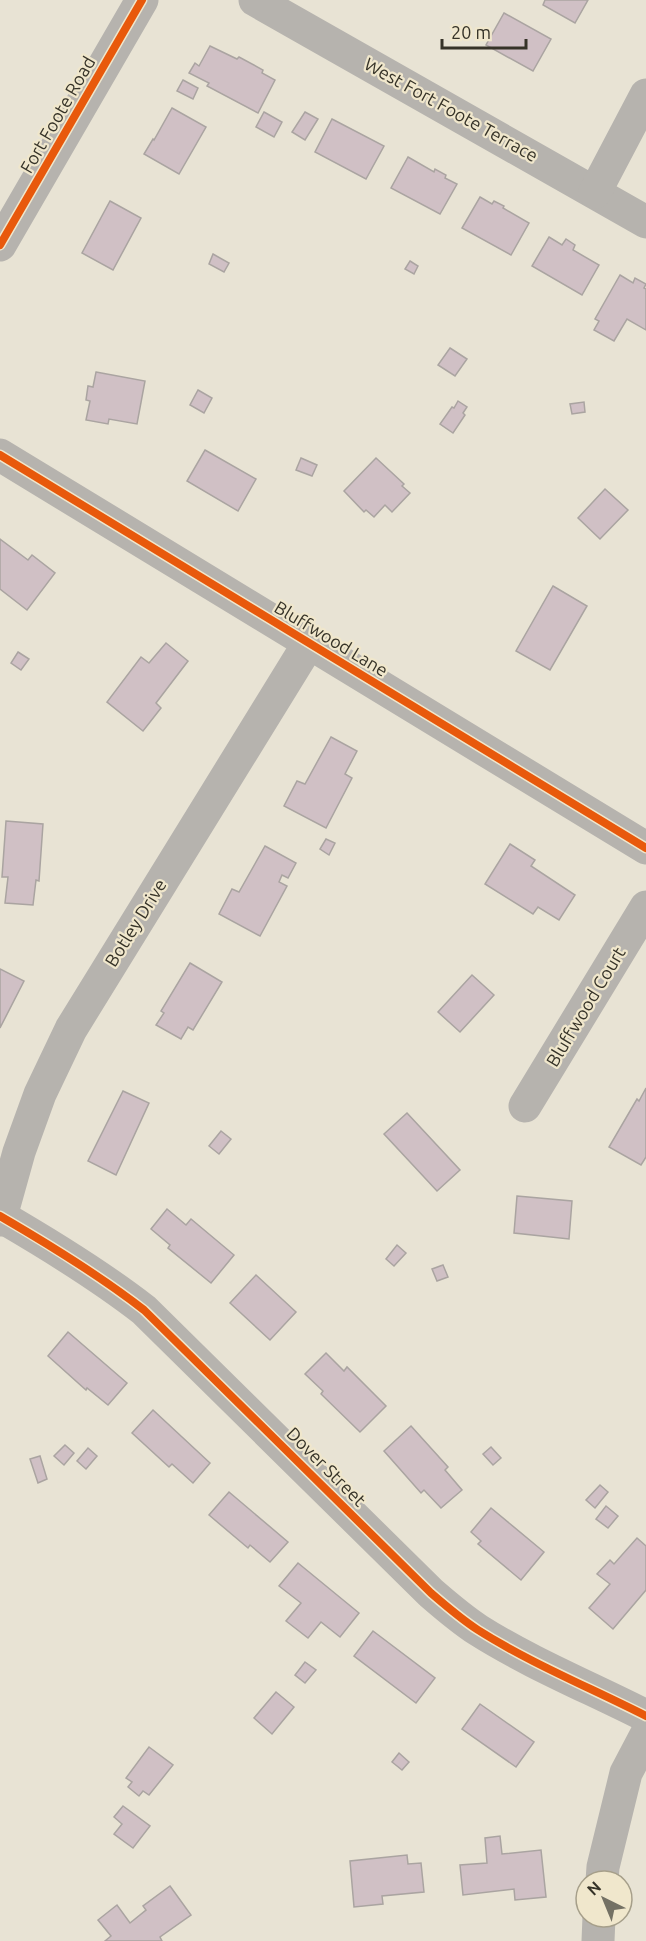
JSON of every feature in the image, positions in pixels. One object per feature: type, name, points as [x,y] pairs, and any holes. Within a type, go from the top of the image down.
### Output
[{"type":"street","name":"Fort Foote Road","points":[[0,244],[142,0]]},
{"type":"street","name":"West Fort Foote Terrace","points":[[255,0],[646,222]]},
{"type":"street","points":[[595,192],[646,95]]},
{"type":"street","name":"Bluffwood Lane","points":[[0,455],[646,848]]},
{"type":"street","name":"Botley Drive","points":[[0,1218],[19,1152],[40,1095],[71,1029],[309,643]]},
{"type":"street","name":"Bluffwood Court","points":[[525,1106],[646,907]]},
{"type":"street","name":"Dover Street","points":[[0,1218],[59,1251],[114,1286],[144,1310],[431,1593],[454,1612],[507,1647],[646,1716]]},
{"type":"street","points":[[603,1869],[626,1773],[646,1735]]},
{"type":"building","points":[[545,0],[588,0],[575,23],[543,5]]},
{"type":"building","points":[[504,13],[551,39],[533,71],[486,45]]},
{"type":"building","points":[[210,46],[237,59],[239,57],[263,70],[262,73],[275,80],[258,113],[207,86],[209,83],[189,73],[195,63],[199,66]]},
{"type":"building","points":[[183,80],[198,88],[193,99],[177,91]]},
{"type":"building","points":[[172,108],[206,127],[179,174],[144,154]]},
{"type":"building","points":[[264,112],[282,122],[274,137],[256,127]]},
{"type":"building","points":[[305,112],[318,119],[305,140],[292,132]]},
{"type":"building","points":[[332,119],[384,146],[366,179],[315,152]]},
{"type":"building","points":[[408,157],[434,172],[435,169],[446,175],[445,178],[457,184],[440,214],[391,188]]},
{"type":"building","points":[[480,197],[492,204],[494,201],[504,206],[503,208],[529,223],[511,255],[462,228]]},
{"type":"building","points":[[110,201],[141,218],[113,270],[82,253]]},
{"type":"building","points":[[549,237],[562,245],[566,239],[575,245],[573,250],[599,265],[582,295],[532,266]]},
{"type":"building","points":[[213,254],[229,263],[224,272],[209,264]]},
{"type":"building","points":[[410,261],[418,266],[414,274],[405,269]]},
{"type":"building","points":[[620,275],[633,283],[635,278],[646,284],[644,288],[646,289],[646,330],[627,319],[614,341],[594,330],[599,321],[595,319]]},
{"type":"building","points":[[450,348],[467,359],[455,376],[438,365]]},
{"type":"building","points":[[96,372],[145,381],[137,424],[109,419],[108,424],[86,420],[90,401],[86,400],[88,386],[93,387]]},
{"type":"building","points":[[198,390],[212,398],[204,413],[190,405]]},
{"type":"building","points":[[458,401],[467,407],[463,413],[465,415],[453,433],[440,424]]},
{"type":"building","points":[[584,402],[585,412],[572,414],[570,404]]},
{"type":"building","points":[[205,450],[256,479],[238,511],[187,481]]},
{"type":"building","points":[[301,458],[317,465],[312,476],[296,470]]},
{"type":"building","points":[[376,458],[404,484],[402,486],[410,493],[392,512],[385,505],[374,517],[366,510],[364,512],[344,491]]},
{"type":"building","points":[[605,489],[628,510],[600,539],[578,518]]},
{"type":"building","points":[[0,539],[28,560],[32,555],[55,573],[27,610],[0,589]]},
{"type":"building","points":[[553,586],[587,606],[550,670],[516,651]]},
{"type":"building","points":[[166,643],[188,661],[156,703],[161,708],[143,731],[107,702],[141,657],[149,663]]},
{"type":"building","points":[[18,652],[29,659],[21,670],[11,663]]},
{"type":"building","points":[[331,737],[357,751],[345,774],[352,778],[326,828],[284,806],[297,781],[305,784]]},
{"type":"building","points":[[6,821],[43,824],[39,881],[36,880],[33,905],[5,903],[8,877],[2,877]]},
{"type":"building","points":[[326,839],[335,843],[329,855],[320,849]]},
{"type":"building","points":[[510,844],[535,860],[531,866],[575,895],[559,920],[538,907],[533,914],[485,884]]},
{"type":"building","points":[[265,846],[296,863],[288,878],[282,875],[279,882],[287,886],[260,936],[219,914],[232,889],[239,892]]},
{"type":"building","points":[[190,963],[222,982],[193,1030],[188,1027],[181,1039],[156,1025],[164,1013],[161,1011]]},
{"type":"building","points":[[0,969],[24,981],[0,1028]]},
{"type":"building","points":[[472,975],[494,995],[460,1032],[438,1012]]},
{"type":"building","points":[[646,1088],[646,1157],[641,1165],[609,1147]]},
{"type":"building","points":[[123,1091],[149,1103],[116,1175],[88,1161]]},
{"type":"building","points":[[407,1113],[460,1170],[437,1191],[384,1134]]},
{"type":"building","points":[[221,1131],[231,1139],[219,1154],[209,1146]]},
{"type":"building","points":[[517,1196],[572,1201],[569,1239],[514,1233]]},
{"type":"building","points":[[167,1209],[186,1225],[191,1219],[234,1255],[211,1283],[168,1248],[170,1245],[151,1229]]},
{"type":"building","points":[[397,1245],[406,1253],[394,1266],[386,1259]]},
{"type":"building","points":[[443,1265],[448,1277],[437,1281],[432,1269]]},
{"type":"building","points":[[256,1275],[296,1312],[270,1340],[230,1303]]},
{"type":"building","points":[[68,1332],[127,1383],[108,1405],[87,1388],[86,1390],[48,1356]]},
{"type":"building","points":[[326,1353],[344,1371],[347,1367],[386,1406],[360,1432],[321,1394],[323,1391],[305,1374]]},
{"type":"building","points":[[153,1410],[210,1463],[193,1483],[172,1464],[169,1467],[132,1433]]},
{"type":"building","points":[[411,1426],[448,1467],[445,1470],[462,1490],[441,1508],[424,1490],[421,1493],[384,1451]]},
{"type":"building","points":[[65,1445],[74,1453],[64,1465],[54,1456]]},
{"type":"building","points":[[491,1447],[501,1458],[493,1465],[483,1454]]},
{"type":"building","points":[[88,1448],[97,1456],[86,1469],[77,1461]]},
{"type":"building","points":[[40,1456],[47,1479],[38,1483],[30,1459]]},
{"type":"building","points":[[600,1485],[608,1492],[595,1508],[586,1500]]},
{"type":"building","points":[[229,1492],[288,1542],[270,1562],[250,1545],[248,1548],[209,1515]]},
{"type":"building","points":[[606,1506],[618,1516],[608,1528],[596,1519]]},
{"type":"building","points":[[491,1508],[544,1552],[521,1580],[478,1544],[481,1541],[471,1532]]},
{"type":"building","points":[[637,1538],[646,1546],[646,1590],[613,1629],[589,1608],[610,1584],[597,1574],[610,1560],[614,1564]]},
{"type":"building","points":[[298,1563],[359,1613],[340,1637],[321,1622],[308,1638],[286,1621],[301,1603],[279,1586]]},
{"type":"building","points":[[373,1631],[435,1678],[416,1703],[354,1656]]},
{"type":"building","points":[[305,1662],[316,1670],[305,1683],[295,1675]]},
{"type":"building","points":[[276,1692],[294,1707],[272,1734],[254,1718]]},
{"type":"building","points":[[480,1704],[534,1742],[516,1767],[462,1729]]},
{"type":"building","points":[[149,1747],[173,1765],[149,1795],[143,1791],[139,1796],[128,1787],[132,1782],[126,1778]]},
{"type":"building","points":[[399,1753],[409,1762],[402,1770],[392,1762]]},
{"type":"building","points":[[123,1806],[150,1826],[133,1848],[114,1834],[122,1824],[114,1817]]},
{"type":"building","points":[[500,1836],[502,1854],[541,1850],[546,1897],[515,1900],[514,1889],[463,1895],[460,1865],[487,1863],[485,1838]]},
{"type":"building","points":[[407,1855],[408,1864],[421,1863],[424,1892],[382,1896],[383,1904],[354,1907],[350,1861]]},
{"type":"building","points":[[170,1886],[191,1915],[160,1937],[162,1941],[105,1941],[111,1936],[98,1920],[117,1905],[130,1923],[146,1910],[143,1906]]},
{"type":"cycle path","points":[[0,245],[142,0]]},
{"type":"cycle path","points":[[0,455],[646,848]]},
{"type":"cycle path","points":[[0,1216],[74,1261],[144,1310],[431,1593],[460,1617],[518,1653],[646,1716]]}]
